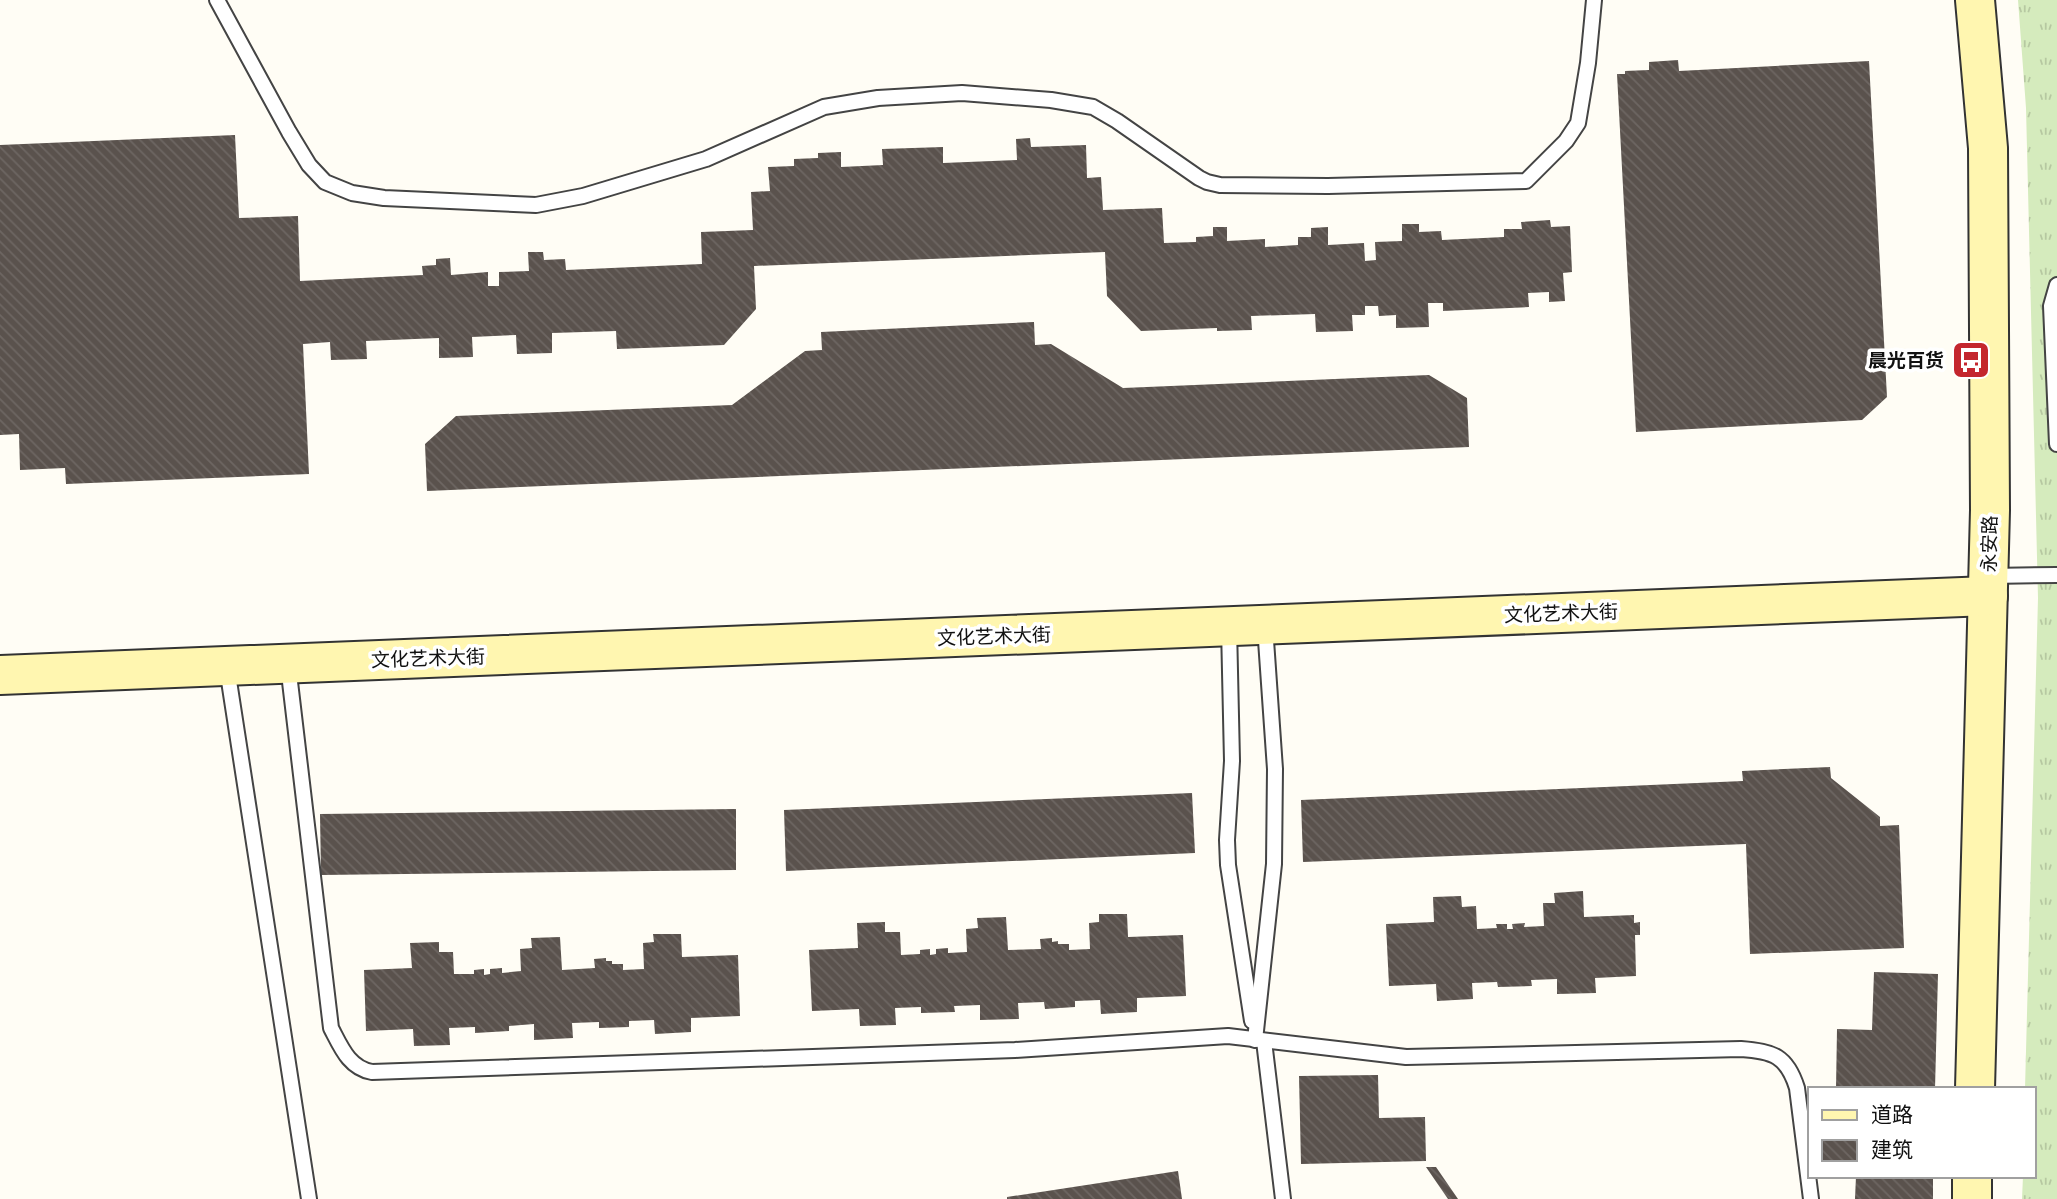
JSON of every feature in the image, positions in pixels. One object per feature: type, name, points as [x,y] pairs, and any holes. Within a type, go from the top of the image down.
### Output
[{"type":"street","name":"永安路","points":[[1975,0],[1988,148],[1990,510],[1975,1087]]},
{"type":"street","name":"文化艺术大街","points":[[0,675],[1247,626],[1988,586]]},
{"type":"street","points":[[1972,1178],[1972,1199]]},
{"type":"lane","points":[[216,0],[289,132],[309,165],[325,182],[341,191],[384,198],[536,205],[583,196],[706,159],[824,107],[878,98],[962,93],[1051,100],[1093,107],[1199,178],[1220,185],[1328,186],[1526,181],[1566,141],[1578,123],[1594,0]]},
{"type":"lane","points":[[2057,285],[2051,306],[2057,444]]},
{"type":"lane","points":[[1988,586],[2057,575]]},
{"type":"lane","points":[[1247,626],[1232,761],[1228,865],[1260,1040],[1283,1199]]},
{"type":"lane","points":[[1247,626],[1275,769],[1273,864],[1260,1040]]},
{"type":"lane","points":[[288,664],[331,1028],[346,1056],[362,1070],[386,1072],[1015,1050],[1228,1037],[1406,1057],[1741,1049],[1773,1053],[1782,1060],[1794,1077],[1808,1175]]},
{"type":"lane","points":[[227,666],[309,1199]]},
{"type":"lane","points":[[1808,1178],[1811,1199]]},
{"type":"green space","points":[[2018,0],[2057,0],[2057,1199],[2022,1199],[2023,1178],[2036,1178],[2036,1087],[2025,1087],[2038,598],[2026,108]]},
{"type":"building","points":[[1678,60],[1679,71],[1869,61],[1887,397],[1862,420],[1636,432],[1617,74],[1649,70],[1649,62]]},
{"type":"building","points":[[235,135],[239,218],[298,216],[300,281],[423,275],[422,266],[436,265],[436,259],[450,258],[451,275],[488,272],[488,286],[499,286],[499,272],[529,271],[528,252],[543,252],[544,260],[565,259],[566,270],[702,264],[701,232],[753,230],[751,192],[770,191],[768,167],[794,166],[794,159],[818,158],[818,153],[841,152],[841,167],[883,165],[882,149],[943,147],[943,163],[1017,160],[1016,139],[1030,138],[1031,147],[1086,145],[1087,178],[1101,177],[1103,210],[1162,208],[1164,243],[1196,242],[1196,237],[1213,236],[1213,227],[1227,227],[1227,241],[1265,239],[1265,247],[1298,245],[1298,237],[1311,237],[1311,228],[1328,227],[1328,245],[1364,243],[1365,261],[1376,260],[1375,242],[1402,241],[1402,224],[1419,224],[1419,232],[1441,231],[1442,240],[1504,237],[1504,229],[1522,229],[1521,222],[1550,220],[1551,227],[1570,226],[1572,272],[1563,273],[1565,301],[1549,302],[1549,292],[1528,293],[1529,307],[1443,311],[1443,303],[1428,303],[1429,327],[1396,328],[1396,315],[1379,316],[1378,306],[1365,306],[1365,315],[1352,315],[1353,331],[1316,332],[1315,314],[1251,316],[1252,330],[1217,331],[1217,328],[1141,331],[1107,296],[1105,252],[754,266],[756,309],[724,345],[617,349],[616,331],[552,333],[552,353],[517,354],[516,335],[472,337],[473,357],[439,358],[439,338],[366,341],[367,359],[331,360],[330,342],[303,344],[309,474],[66,484],[65,468],[20,470],[19,434],[0,435],[0,145]]},
{"type":"building","points":[[1034,322],[1035,345],[1051,344],[1123,388],[1429,375],[1467,398],[1469,447],[427,491],[425,444],[456,416],[732,405],[805,351],[822,350],[821,332]]},
{"type":"building","points":[[1830,767],[1831,778],[1880,817],[1880,826],[1899,825],[1904,948],[1750,954],[1746,844],[1303,862],[1301,800],[1743,781],[1742,771]]},
{"type":"building","points":[[1192,793],[1195,853],[786,871],[784,810]]},
{"type":"building","points":[[736,809],[736,870],[321,875],[320,814]]},
{"type":"building","points":[[1583,891],[1584,917],[1634,915],[1634,923],[1640,922],[1640,935],[1635,935],[1636,976],[1595,978],[1596,993],[1557,994],[1557,979],[1531,980],[1532,986],[1498,987],[1497,982],[1472,983],[1473,999],[1437,1001],[1436,984],[1389,986],[1386,924],[1434,922],[1433,897],[1461,896],[1462,907],[1476,906],[1477,929],[1497,928],[1496,924],[1507,924],[1507,929],[1513,929],[1512,924],[1525,923],[1524,927],[1544,926],[1543,903],[1555,903],[1554,893]]},
{"type":"building","points":[[1099,914],[1127,914],[1128,937],[1183,935],[1186,996],[1137,998],[1137,1012],[1101,1014],[1100,1000],[1075,1001],[1075,1007],[1045,1009],[1044,1002],[1018,1003],[1019,1019],[980,1020],[980,1005],[954,1006],[955,1012],[921,1013],[921,1007],[895,1008],[896,1025],[860,1026],[859,1009],[812,1011],[809,950],[858,948],[857,923],[885,922],[885,932],[900,932],[901,955],[920,954],[920,950],[930,949],[930,955],[936,954],[936,949],[948,948],[948,953],[967,952],[966,929],[978,928],[977,918],[1006,917],[1008,950],[1041,949],[1040,939],[1052,938],[1052,942],[1069,944],[1069,950],[1090,949],[1089,923],[1099,922]]},
{"type":"building","points":[[653,934],[681,934],[682,957],[738,955],[740,1016],[691,1018],[691,1032],[655,1034],[654,1020],[629,1021],[629,1027],[599,1028],[599,1022],[572,1023],[573,1038],[534,1040],[534,1024],[509,1026],[509,1031],[475,1033],[475,1027],[449,1028],[450,1045],[414,1046],[413,1029],[366,1031],[364,970],[412,968],[410,943],[439,942],[439,952],[453,952],[454,974],[474,974],[474,970],[484,969],[484,975],[490,974],[490,969],[502,968],[502,973],[521,971],[520,949],[532,948],[531,938],[560,937],[562,970],[595,968],[594,959],[606,958],[606,961],[612,961],[612,964],[623,964],[623,970],[644,969],[643,943],[654,942]]},
{"type":"building","points":[[1874,972],[1938,974],[1935,1087],[1836,1087],[1837,1029],[1872,1030]]},
{"type":"building","points":[[1378,1075],[1379,1118],[1425,1117],[1426,1161],[1301,1164],[1299,1076]]},
{"type":"building","points":[[1426,1167],[1436,1167],[1458,1199],[1448,1199]]},
{"type":"building","points":[[1178,1171],[1182,1199],[1007,1199],[1007,1197]]},
{"type":"building","points":[[1856,1178],[1933,1178],[1933,1199],[1855,1199]]},
{"type":"place","name":"晨光百货","points":[[1971,360]]}]
